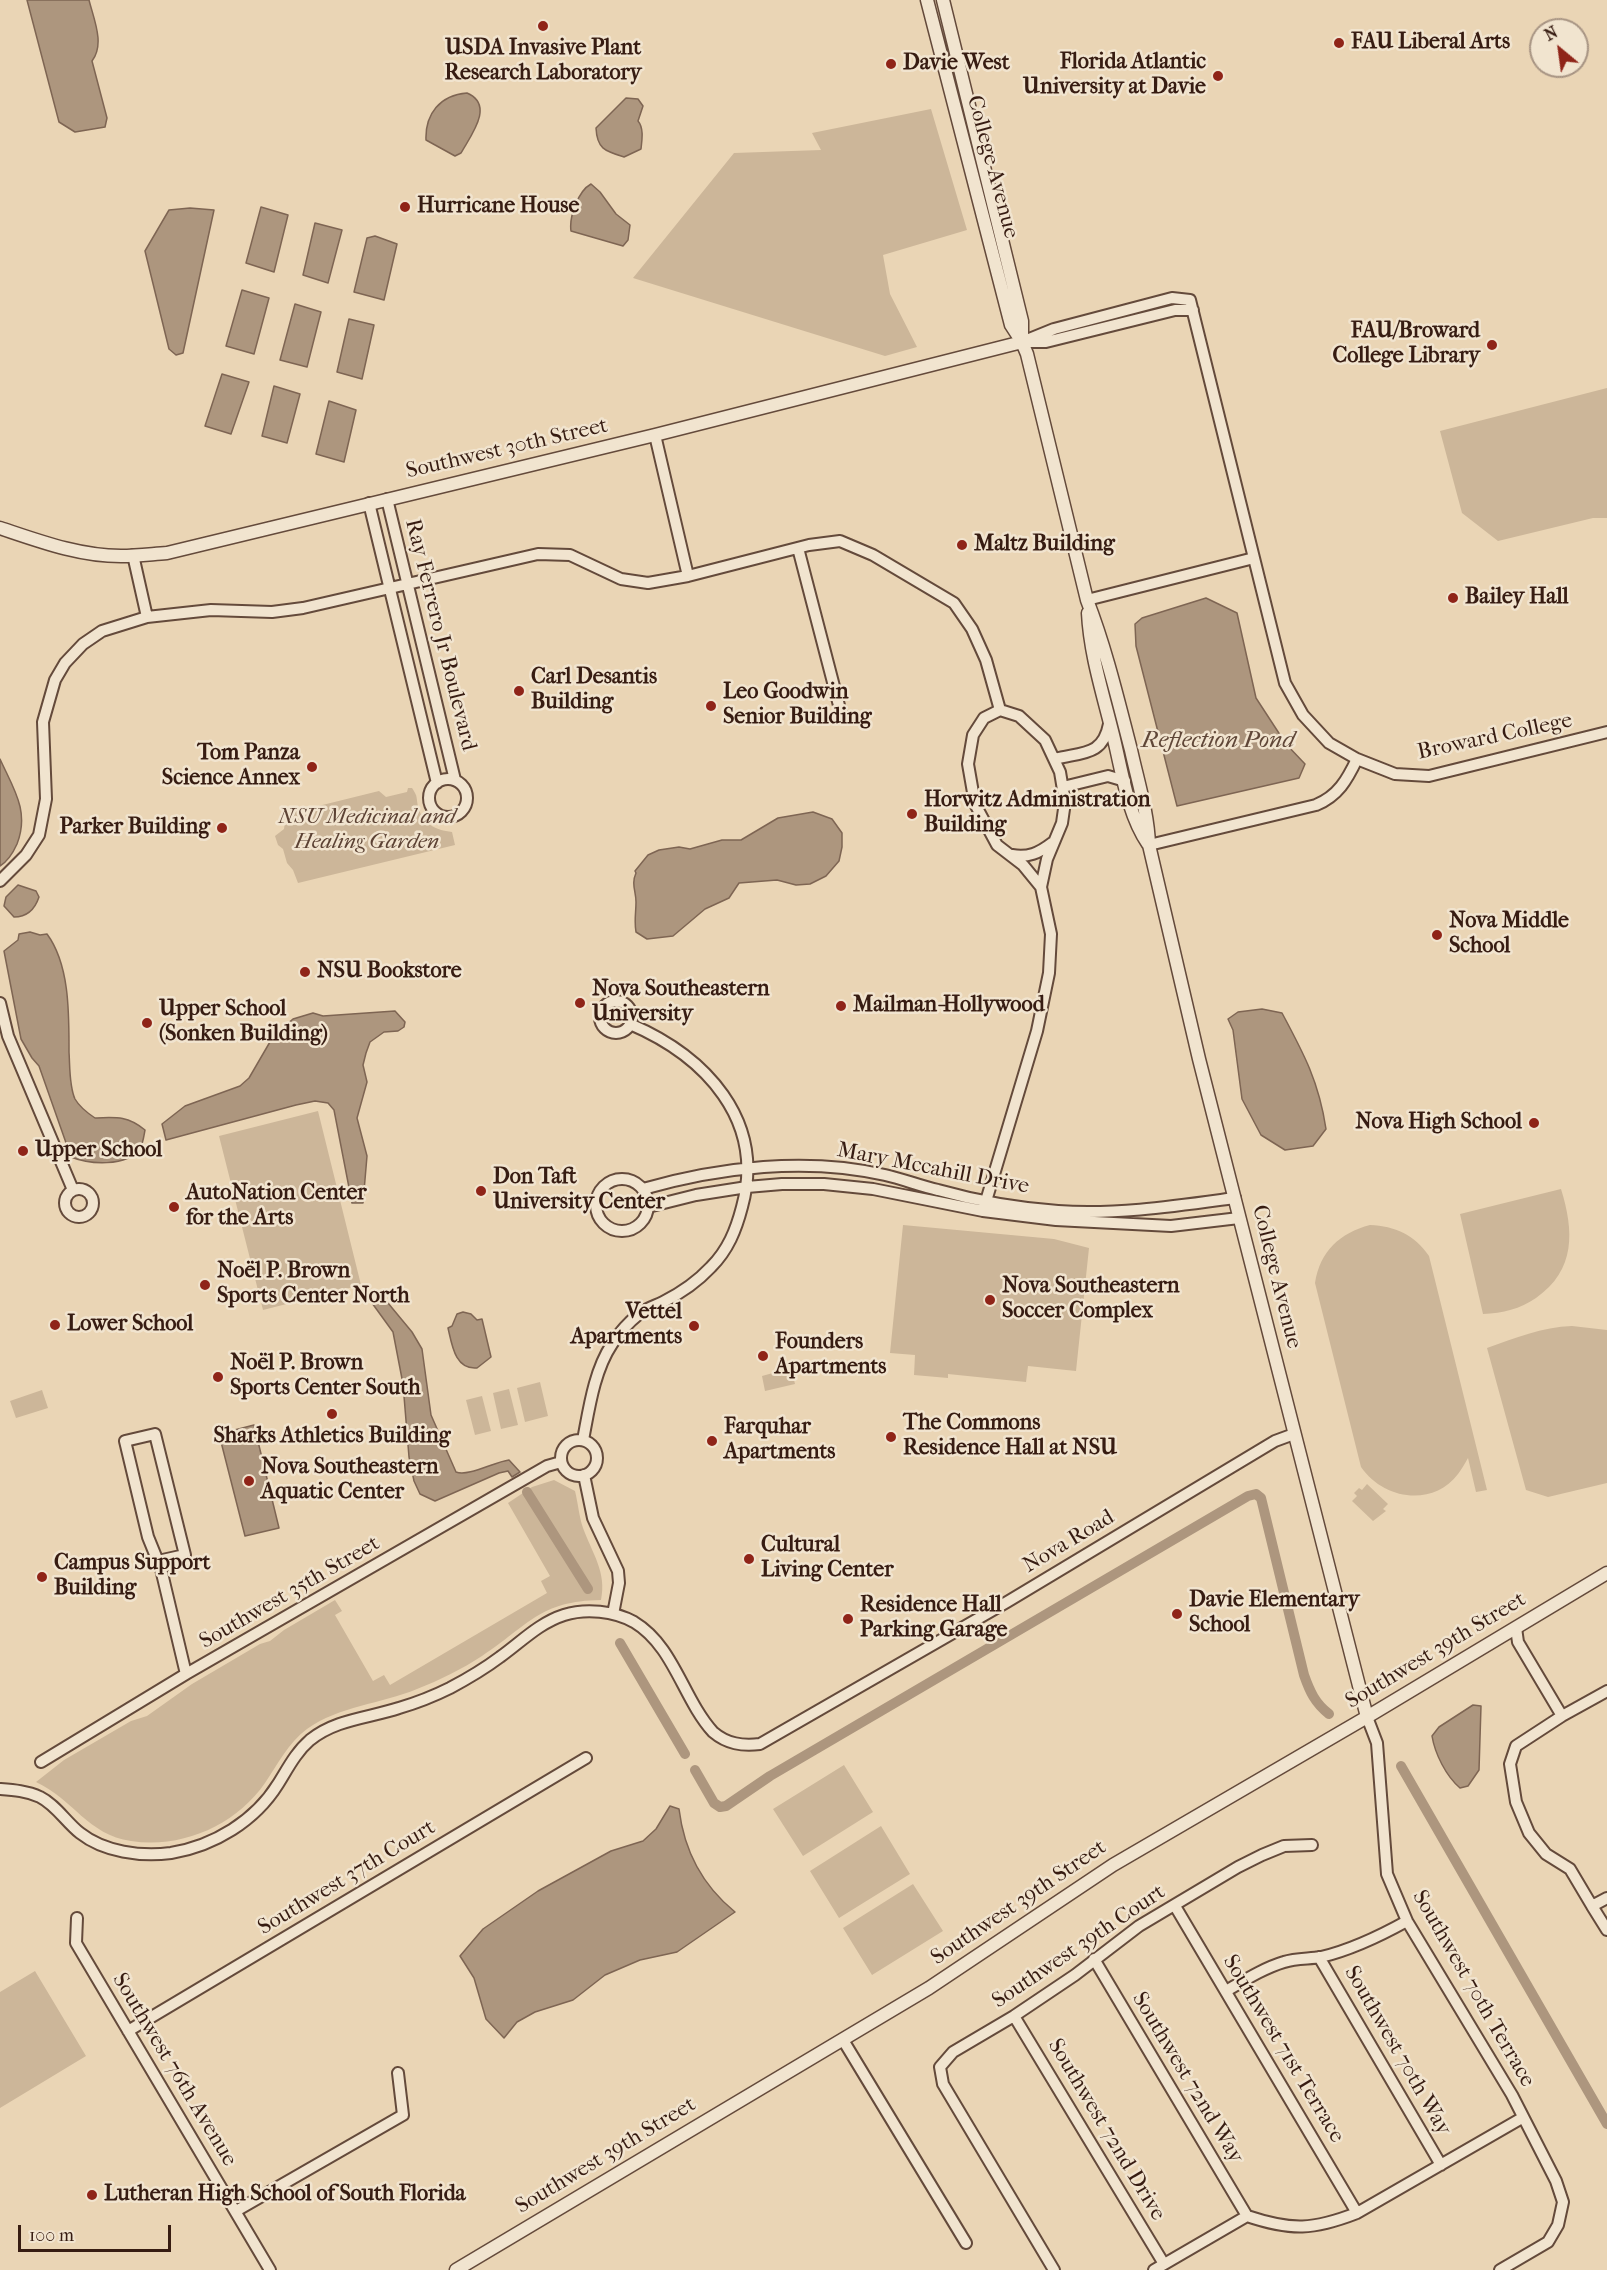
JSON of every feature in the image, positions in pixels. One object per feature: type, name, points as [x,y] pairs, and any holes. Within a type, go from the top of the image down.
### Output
[{"type":"street","name":"College Avenue","points":[[927,0],[1011,325],[1027,354],[1088,600],[1101,634],[1122,715],[1148,823],[1149,845],[1239,1218],[1367,1717]]},
{"type":"street","name":"College Avenue","points":[[943,0],[1022,321],[1022,342]]},
{"type":"street","name":"Broward College","points":[[1022,342],[1046,342],[1192,305],[1285,683],[1293,700],[1309,723],[1329,743],[1358,759],[1395,774],[1430,776],[1607,732]]},
{"type":"street","name":"Southwest 30th Street","points":[[0,528],[78,551],[120,556],[168,553],[655,435],[1022,342]]},
{"type":"street","points":[[655,435],[688,576]]},
{"type":"street","name":"Ray Ferrero Jr Boulevard","points":[[387,499],[455,780]]},
{"type":"street","name":"Ray Ferrero Jr Boulevard","points":[[369,504],[437,783]]},
{"type":"street","points":[[0,881],[26,855],[39,835],[46,799],[42,722],[55,680],[65,663],[83,644],[102,631],[147,617],[211,609],[272,612],[303,608],[538,554],[570,555],[607,573],[635,582],[656,582],[798,548],[840,541],[873,555],[954,603],[972,629],[986,660],[1000,710]]},
{"type":"street","points":[[798,548],[842,717]]},
{"type":"street","points":[[133,555],[147,617]]},
{"type":"street","points":[[1088,600],[1254,558]]},
{"type":"street","name":"College Avenue","points":[[1088,600],[1089,638],[1137,827],[1149,845]]},
{"type":"street","points":[[985,1207],[1037,1030],[1049,973],[1051,934],[1041,887],[1047,859],[1064,815],[1063,788],[1055,759],[1045,740],[1019,716],[1000,710],[984,718],[973,735],[968,764],[975,804],[997,845],[1011,855],[1041,887]]},
{"type":"street","points":[[1055,759],[1098,747],[1107,737],[1110,721]]},
{"type":"street","points":[[1149,845],[1316,805],[1334,796],[1341,789],[1358,759]]},
{"type":"street","points":[[1063,788],[1108,776],[1125,781]]},
{"type":"street","points":[[442,780],[455,780],[464,787],[468,799],[464,810],[454,816],[441,816],[431,807],[430,794],[437,783],[442,780]]},
{"type":"street","points":[[1011,855],[1020,857],[1036,854],[1054,842]]},
{"type":"street","points":[[0,1003],[8,1036],[73,1190]]},
{"type":"street","points":[[583,1440],[596,1380],[612,1343],[639,1314],[687,1288],[712,1266],[732,1238],[747,1187],[743,1139],[738,1120],[720,1089],[685,1054],[664,1040],[630,1024]]},
{"type":"street","name":"Mary Mccahill Drive","points":[[643,1189],[683,1179],[747,1169],[798,1166],[887,1175],[1011,1216],[1171,1226],[1239,1218]]},
{"type":"street","points":[[630,1180],[643,1189],[648,1207],[643,1221],[629,1230],[622,1231],[607,1226],[598,1213],[596,1205],[601,1190],[614,1181],[630,1180]]},
{"type":"street","name":"Mary Mccahill Drive","points":[[648,1207],[696,1195],[782,1184],[873,1189],[985,1207],[1058,1211],[1102,1212],[1146,1209],[1235,1198]]},
{"type":"street","points":[[1145,1225],[1146,1209]]},
{"type":"street","points":[[158,1561],[185,1555],[155,1434],[125,1441],[148,1538],[158,1561],[186,1674]]},
{"type":"street","name":"Nova Road","points":[[613,1614],[634,1623],[652,1636],[708,1726],[718,1737],[736,1744],[752,1745],[769,1740],[1007,1602],[1275,1441],[1294,1434]]},
{"type":"street","points":[[577,1439],[583,1440],[593,1446],[597,1457],[594,1468],[584,1475],[573,1475],[563,1468],[562,1450],[565,1445],[577,1439]]},
{"type":"street","name":"Southwest 35th Street","points":[[41,1762],[186,1674],[547,1467],[561,1462]]},
{"type":"street","points":[[0,1789],[21,1791],[40,1797],[53,1806],[80,1833],[96,1843],[114,1849],[151,1854],[189,1849],[223,1836],[253,1814],[278,1785],[296,1756],[310,1740],[325,1731],[344,1722],[399,1709],[450,1688],[499,1658],[534,1630],[563,1615],[579,1612],[613,1614],[619,1583],[618,1571],[593,1518],[584,1475]]},
{"type":"street","name":"Southwest 39th Street","points":[[456,2270],[929,1988],[1113,1865],[1367,1717],[1607,1573]]},
{"type":"street","points":[[1516,1628],[1518,1642],[1562,1716]]},
{"type":"street","points":[[1607,1690],[1516,1746],[1510,1764],[1516,1802],[1529,1833],[1546,1854],[1570,1869],[1607,1930]]},
{"type":"street","name":"Southwest 70th Terrace","points":[[1367,1717],[1377,1743],[1387,1874],[1407,1921],[1512,2095],[1556,2181],[1563,2202],[1558,2225],[1548,2242],[1500,2270]]},
{"type":"street","name":"Southwest 37th Court","points":[[128,2031],[586,1758]]},
{"type":"street","name":"Southwest 39th Court","points":[[1054,2270],[943,2084],[940,2067],[953,2052],[1014,2016],[1075,1975],[1139,1926],[1262,1855],[1284,1846],[1312,1845]]},
{"type":"street","points":[[1592,1906],[1607,1898]]},
{"type":"street","name":"Southwest 71st Terrace","points":[[1175,1906],[1357,2213]]},
{"type":"street","name":"Southwest 76th Avenue","points":[[77,1918],[76,1943],[270,2270]]},
{"type":"street","points":[[1226,1991],[1286,1961],[1319,1957],[1345,1950],[1407,1921]]},
{"type":"street","name":"Southwest 70th Way","points":[[1319,1957],[1441,2164]]},
{"type":"street","name":"Southwest 72nd Way","points":[[1094,1959],[1247,2216]]},
{"type":"street","name":"Southwest 72nd Drive","points":[[1014,2016],[1164,2264]]},
{"type":"street","points":[[843,2040],[966,2243]]},
{"type":"street","points":[[236,2211],[403,2115],[398,2073]]},
{"type":"street","points":[[1154,2270],[1247,2216],[1272,2224],[1301,2228],[1331,2223],[1357,2213],[1522,2118]]},
{"type":"green space","points":[[931,109],[967,230],[883,255],[890,294],[917,347],[885,356],[633,278],[734,153],[821,150],[812,133]]},
{"type":"green space","points":[[1607,388],[1607,518],[1593,518],[1498,541],[1462,513],[1440,431]]},
{"type":"green space","name":"NSU Medicinal and Healing Garden","points":[[408,788],[412,788],[415,793],[420,812],[426,822],[440,830],[452,832],[455,845],[298,883],[275,836],[284,829],[286,814],[379,791],[386,797],[407,792]]},
{"type":"green space","points":[[318,1111],[361,1285],[263,1310],[219,1136]]},
{"type":"green space","points":[[1561,1189],[1569,1235],[1565,1262],[1559,1275],[1549,1287],[1524,1305],[1483,1314],[1460,1214]]},
{"type":"green space","name":"Nova Southeastern Soccer Complex","points":[[903,1225],[1054,1239],[1089,1248],[1076,1371],[1028,1366],[1026,1382],[948,1374],[948,1378],[914,1375],[915,1355],[890,1353]]},
{"type":"green space","points":[[1370,1225],[1388,1227],[1404,1233],[1417,1242],[1429,1256],[1487,1490],[1476,1492],[1468,1458],[1458,1474],[1447,1485],[1435,1492],[1422,1495],[1395,1492],[1370,1478],[1361,1467],[1315,1283],[1321,1262],[1333,1245],[1349,1233]]},
{"type":"green space","points":[[1572,1326],[1607,1330],[1607,1483],[1548,1497],[1526,1490],[1487,1348],[1539,1331]]},
{"type":"green space","points":[[791,1368],[795,1384],[765,1391],[762,1376]]},
{"type":"green space","points":[[540,1382],[548,1416],[525,1422],[517,1388]]},
{"type":"green space","points":[[509,1389],[518,1425],[501,1429],[493,1393]]},
{"type":"green space","points":[[42,1390],[48,1408],[16,1418],[10,1401]]},
{"type":"green space","points":[[482,1396],[491,1431],[475,1435],[466,1400]]},
{"type":"green space","points":[[554,1480],[575,1491],[580,1519],[598,1563],[602,1580],[601,1600],[580,1601],[548,1610],[482,1656],[426,1686],[346,1710],[319,1721],[294,1741],[253,1798],[223,1822],[206,1831],[169,1841],[150,1843],[131,1841],[103,1832],[49,1789],[36,1782],[64,1760],[131,1721],[147,1716],[192,1684],[260,1644],[270,1641],[284,1630],[335,1600],[342,1611],[335,1615],[373,1681],[384,1675],[390,1685],[547,1593],[541,1581],[550,1576],[508,1503],[532,1487]]},
{"type":"green space","points":[[1367,1484],[1388,1504],[1383,1509],[1386,1511],[1373,1521],[1352,1501],[1357,1496],[1354,1493],[1359,1488],[1362,1490]]},
{"type":"green space","points":[[844,1765],[873,1812],[803,1856],[773,1809]]},
{"type":"green space","points":[[881,1826],[910,1874],[839,1918],[810,1871]]},
{"type":"green space","points":[[913,1884],[943,1931],[872,1975],[843,1928]]},
{"type":"green space","points":[[35,1971],[86,2056],[0,2108],[0,1992]]},
{"type":"water","points":[[27,0],[89,0],[98,40],[96,54],[92,61],[107,118],[105,127],[75,132],[59,122]]},
{"type":"water","points":[[467,93],[475,98],[480,113],[470,138],[461,153],[455,156],[426,140],[426,131],[431,114],[436,107],[449,98]]},
{"type":"water","points":[[626,98],[638,99],[643,106],[638,121],[642,138],[641,149],[624,157],[600,145],[596,128]]},
{"type":"water","points":[[591,184],[616,214],[630,225],[628,240],[623,246],[571,231],[571,219],[575,205],[582,192]]},
{"type":"water","points":[[261,207],[288,215],[274,272],[246,263]]},
{"type":"water","points":[[190,208],[214,210],[183,353],[176,355],[169,349],[145,251],[169,210]]},
{"type":"water","points":[[315,223],[342,230],[328,283],[303,275]]},
{"type":"water","points":[[375,236],[397,244],[384,300],[354,292],[367,238]]},
{"type":"water","points":[[242,290],[269,298],[254,354],[226,346]]},
{"type":"water","points":[[295,304],[321,312],[307,367],[280,360]]},
{"type":"water","points":[[349,319],[374,325],[362,379],[337,372]]},
{"type":"water","points":[[222,374],[249,382],[231,434],[205,426]]},
{"type":"water","points":[[274,386],[300,394],[287,443],[262,436]]},
{"type":"water","points":[[329,401],[356,410],[344,462],[316,454]]},
{"type":"water","name":"Reflection Pond","points":[[1206,598],[1237,613],[1256,698],[1286,744],[1305,764],[1299,778],[1177,806],[1136,646],[1135,624],[1142,618]]},
{"type":"water","points":[[0,759],[15,790],[22,821],[21,832],[12,854],[0,866]]},
{"type":"water","points":[[813,812],[832,819],[842,833],[839,861],[826,876],[810,884],[796,885],[777,880],[739,883],[729,898],[705,909],[673,936],[647,939],[636,932],[635,871],[648,855],[659,850],[679,847],[690,849],[722,840],[741,840],[778,818]]},
{"type":"water","points":[[18,885],[36,891],[39,897],[30,912],[14,917],[4,906],[6,897]]},
{"type":"water","points":[[30,932],[40,935],[47,934],[60,960],[67,991],[70,1076],[75,1099],[95,1118],[122,1118],[145,1130],[140,1148],[126,1159],[97,1163],[71,1157],[39,1066],[21,1039],[4,951],[18,940],[19,934]]},
{"type":"water","points":[[1262,1009],[1282,1013],[1315,1082],[1326,1129],[1313,1146],[1285,1150],[1261,1135],[1242,1099],[1233,1030],[1228,1019],[1238,1012]]},
{"type":"water","points":[[395,1011],[405,1022],[404,1027],[398,1031],[384,1032],[370,1042],[363,1065],[367,1082],[357,1118],[367,1156],[363,1203],[352,1203],[334,1110],[328,1103],[315,1101],[296,1105],[166,1140],[162,1124],[185,1106],[240,1086],[249,1078],[274,1035],[293,1019],[313,1013],[323,1016]]},
{"type":"water","points":[[383,1297],[412,1332],[422,1349],[431,1415],[456,1472],[467,1473],[509,1460],[520,1472],[512,1477],[508,1471],[499,1473],[435,1501],[420,1494],[414,1481],[409,1457],[403,1384],[393,1332],[372,1303]]},
{"type":"water","points":[[463,1312],[471,1314],[477,1320],[482,1319],[491,1357],[477,1368],[470,1368],[459,1361],[451,1342],[448,1328],[452,1326],[457,1314]]},
{"type":"water","name":"Nova Southeastern Aquatic Center","points":[[254,1425],[279,1528],[245,1536],[219,1434]]},
{"type":"water","points":[[1473,1705],[1481,1706],[1479,1770],[1468,1786],[1460,1788],[1442,1764],[1432,1736],[1439,1727]]},
{"type":"water","points":[[670,1806],[679,1809],[685,1839],[697,1866],[713,1891],[735,1912],[677,1952],[640,1960],[605,1975],[573,2000],[535,2012],[517,2022],[504,2038],[486,2019],[474,1978],[460,1956],[483,1929],[538,1891],[611,1851],[643,1841],[656,1829]]},
{"type":"waterway","points":[[527,1492],[588,1589]]},
{"type":"waterway","points":[[695,1770],[714,1803],[720,1807],[726,1806],[770,1776],[1248,1496],[1256,1494],[1261,1498],[1304,1675],[1314,1697],[1329,1714]]},
{"type":"waterway","points":[[620,1643],[685,1754]]},
{"type":"waterway","points":[[1401,1766],[1607,2124]]},
{"type":"place","name":"USDA Invasive Plant Research Laboratory","points":[[543,26]]},
{"type":"place","name":"FAU Liberal Arts","points":[[1339,43]]},
{"type":"place","name":"Davie West","points":[[891,64]]},
{"type":"place","name":"Florida Atlantic University at Davie","points":[[1218,76]]},
{"type":"place","name":"Hurricane House","points":[[405,207]]},
{"type":"place","name":"FAU/Broward College Library","points":[[1492,345]]},
{"type":"place","name":"Maltz Building","points":[[962,545]]},
{"type":"place","name":"Bailey Hall","points":[[1453,598]]},
{"type":"place","name":"Carl Desantis Building","points":[[519,691]]},
{"type":"place","name":"Leo Goodwin Senior Building","points":[[711,706]]},
{"type":"place","name":"Tom Panza Science Annex","points":[[312,767]]},
{"type":"place","name":"Horwitz Administration Building","points":[[912,814]]},
{"type":"place","name":"Parker Building","points":[[222,828]]},
{"type":"place","name":"Nova Middle School","points":[[1437,935]]},
{"type":"place","name":"NSU Bookstore","points":[[305,972]]},
{"type":"place","name":"Nova Southeastern University","points":[[580,1003]]},
{"type":"place","name":"Mailman-Hollywood","points":[[841,1006]]},
{"type":"place","name":"Upper School (Sonken Building)","points":[[147,1023]]},
{"type":"place","name":"Nova High School","points":[[1534,1123]]},
{"type":"place","name":"Upper School","points":[[23,1151]]},
{"type":"place","name":"Don Taft University Center","points":[[481,1191]]},
{"type":"place","name":"AutoNation Center for the Arts","points":[[174,1207]]},
{"type":"place","name":"Noël P. Brown Sports Center North","points":[[205,1285]]},
{"type":"place","name":"Nova Southeastern Soccer Complex","points":[[990,1300]]},
{"type":"place","name":"Lower School","points":[[55,1325]]},
{"type":"place","name":"Vettel Apartments","points":[[694,1326]]},
{"type":"place","name":"Founders Apartments","points":[[763,1356]]},
{"type":"place","name":"Noël P. Brown Sports Center South","points":[[218,1377]]},
{"type":"place","name":"Sharks Athletics Building","points":[[332,1414]]},
{"type":"place","name":"The Commons Residence Hall at NSU","points":[[891,1437]]},
{"type":"place","name":"Farquhar Apartments","points":[[712,1441]]},
{"type":"place","name":"Nova Southeastern Aquatic Center","points":[[249,1481]]},
{"type":"place","name":"Cultural Living Center","points":[[749,1559]]},
{"type":"place","name":"Campus Support Building","points":[[42,1577]]},
{"type":"place","name":"Davie Elementary School","points":[[1177,1614]]},
{"type":"place","name":"Residence Hall Parking Garage","points":[[848,1619]]},
{"type":"place","name":"Lutheran High School of South Florida","points":[[92,2195]]}]
